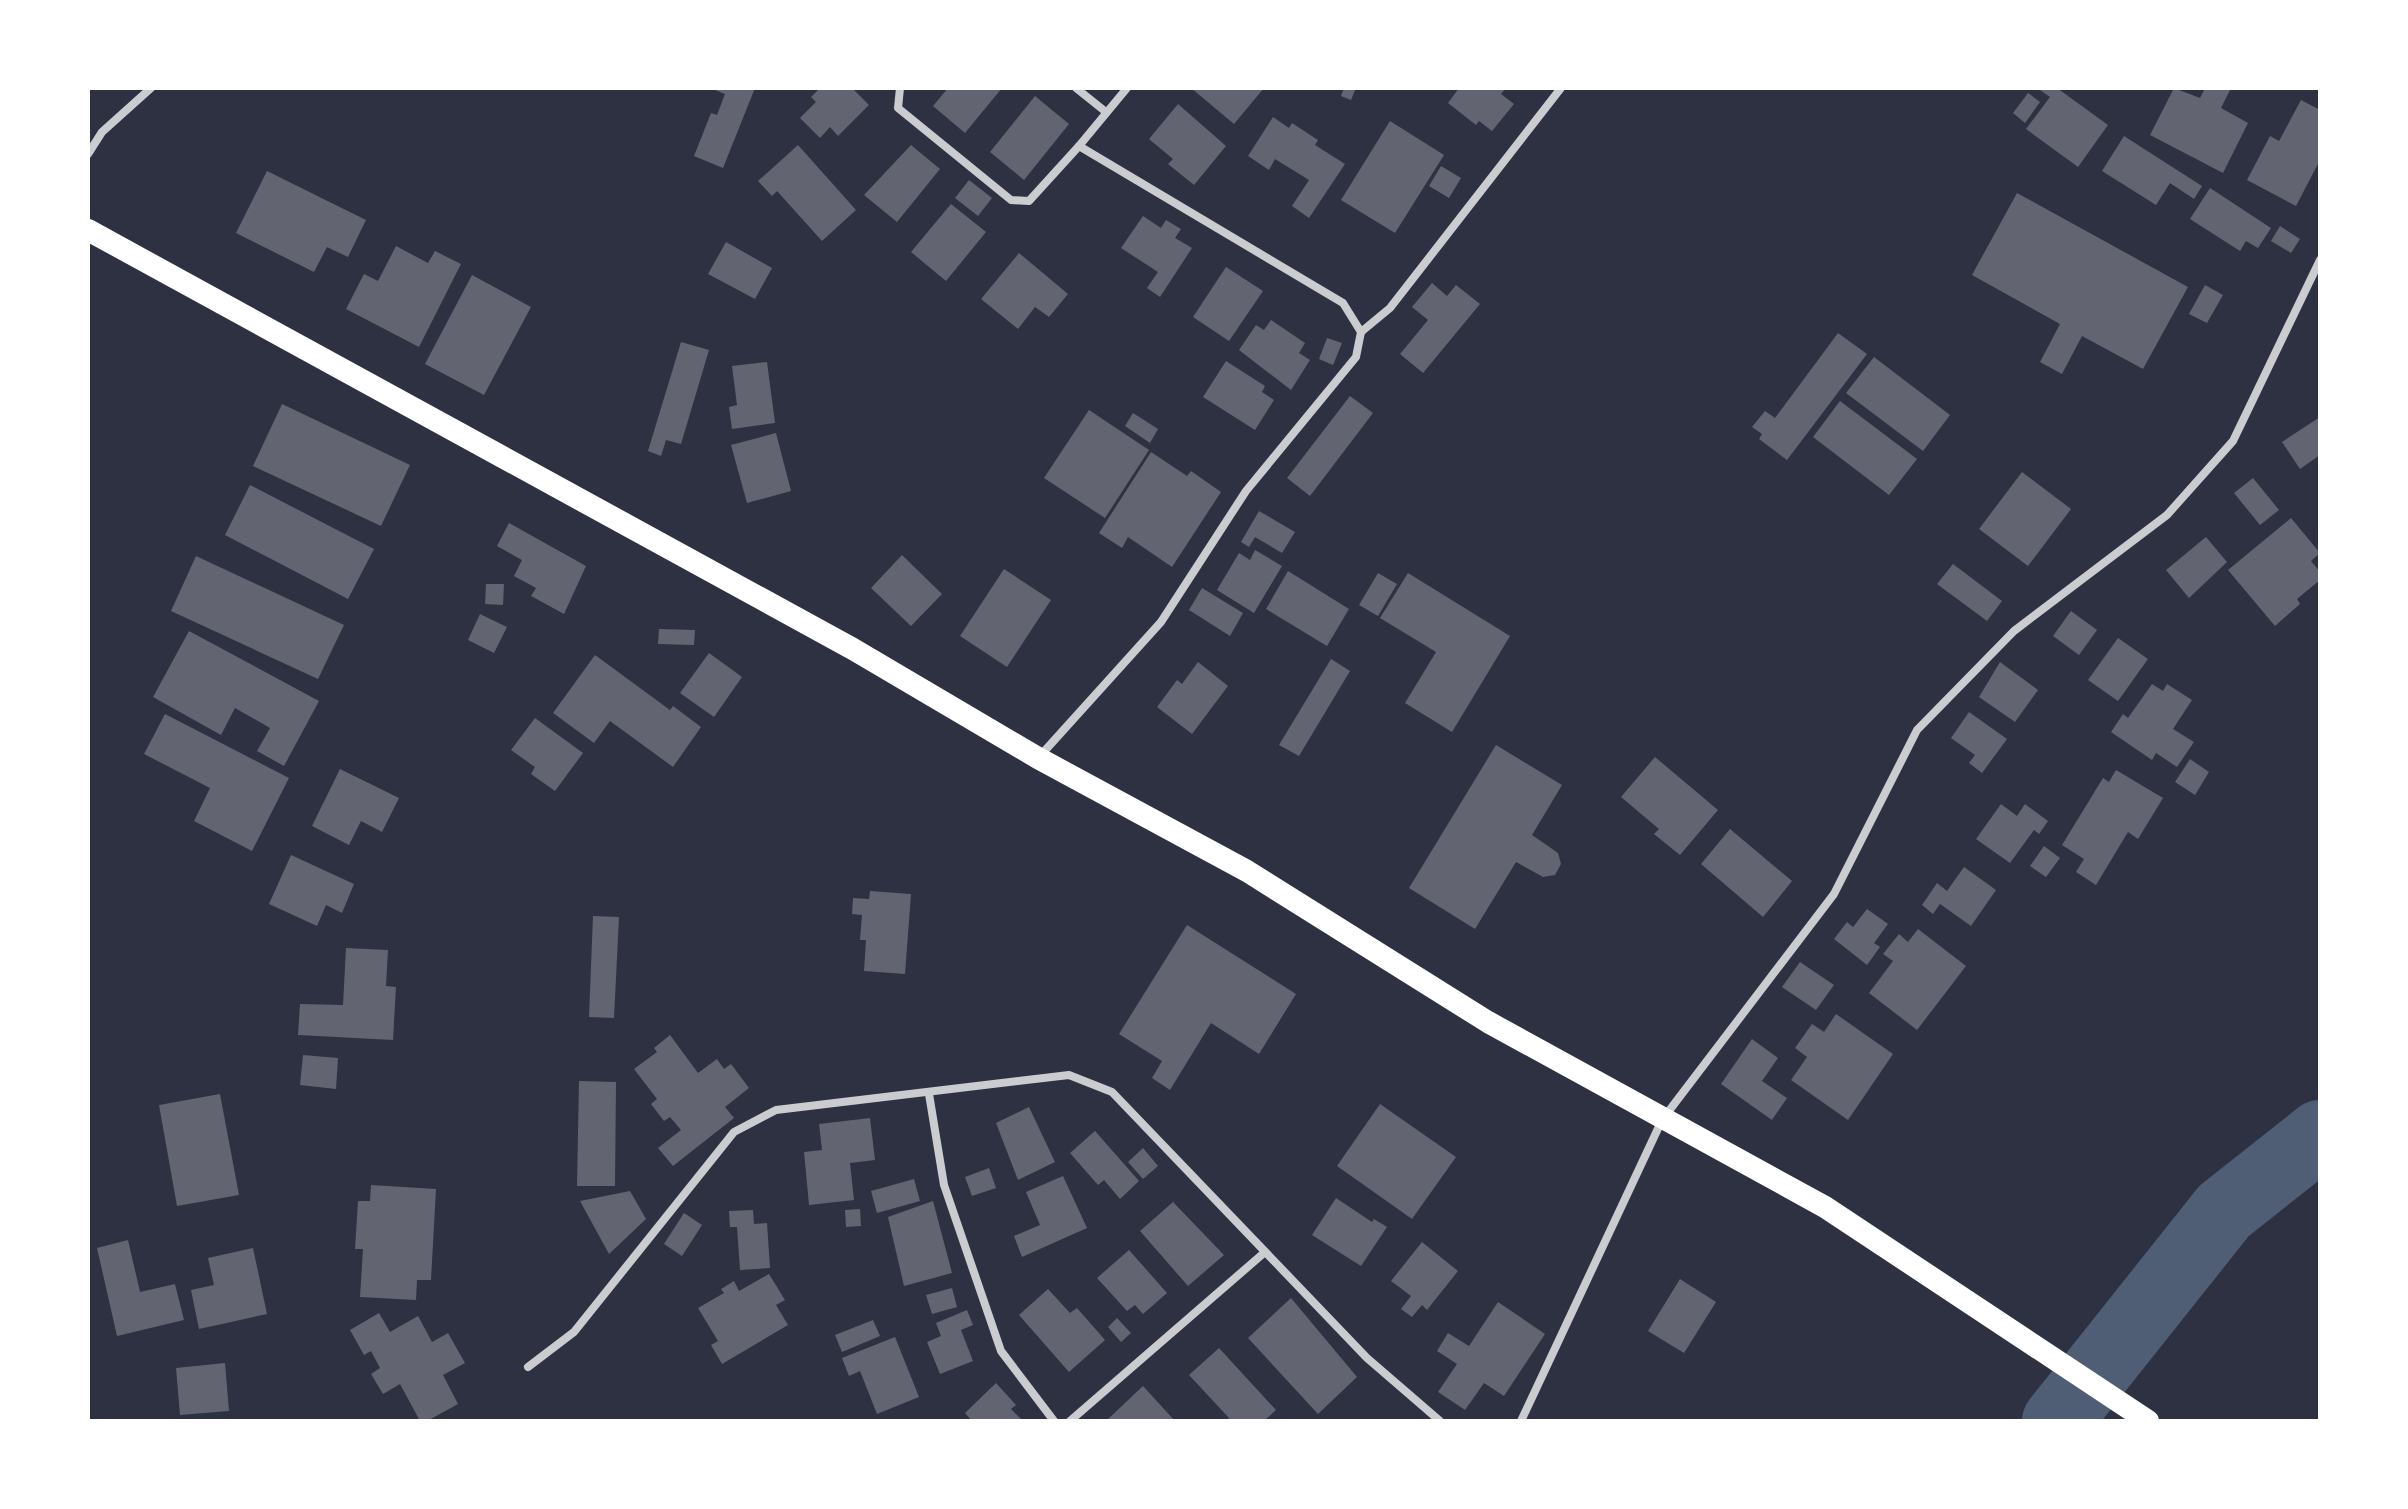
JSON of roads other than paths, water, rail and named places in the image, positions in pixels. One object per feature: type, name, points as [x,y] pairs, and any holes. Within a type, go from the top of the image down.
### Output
[{"type":"highway","points":[[88,230],[839,642],[1038,758],[1247,871],[1488,1022],[1825,1207],[2148,1421]]},
{"type":"street","points":[[88,154],[102,132],[151,88]]},
{"type":"street","points":[[900,88],[898,108],[1011,200],[1029,201],[1127,88]]},
{"type":"street","points":[[1076,88],[1106,112]]},
{"type":"street","points":[[1038,758],[1161,622],[1246,491],[1356,357],[1361,332],[1390,308],[1561,88]]},
{"type":"street","points":[[1079,146],[1343,303],[1361,332]]},
{"type":"street","points":[[1521,1421],[1662,1120],[1834,894],[1917,730],[2014,631],[2167,515],[2233,441],[2320,260]]},
{"type":"street","points":[[528,1367],[574,1332],[734,1132],[776,1110],[798,1106],[929,1094],[1069,1075],[1089,1080],[1112,1092],[1367,1358],[1440,1421]]},
{"type":"street","points":[[929,1094],[944,1185],[1001,1351],[1054,1421]]},
{"type":"street","points":[[1070,1421],[1265,1252]]},
{"type":"waterway","points":[[2057,1421],[2224,1211],[2320,1135]]}]
